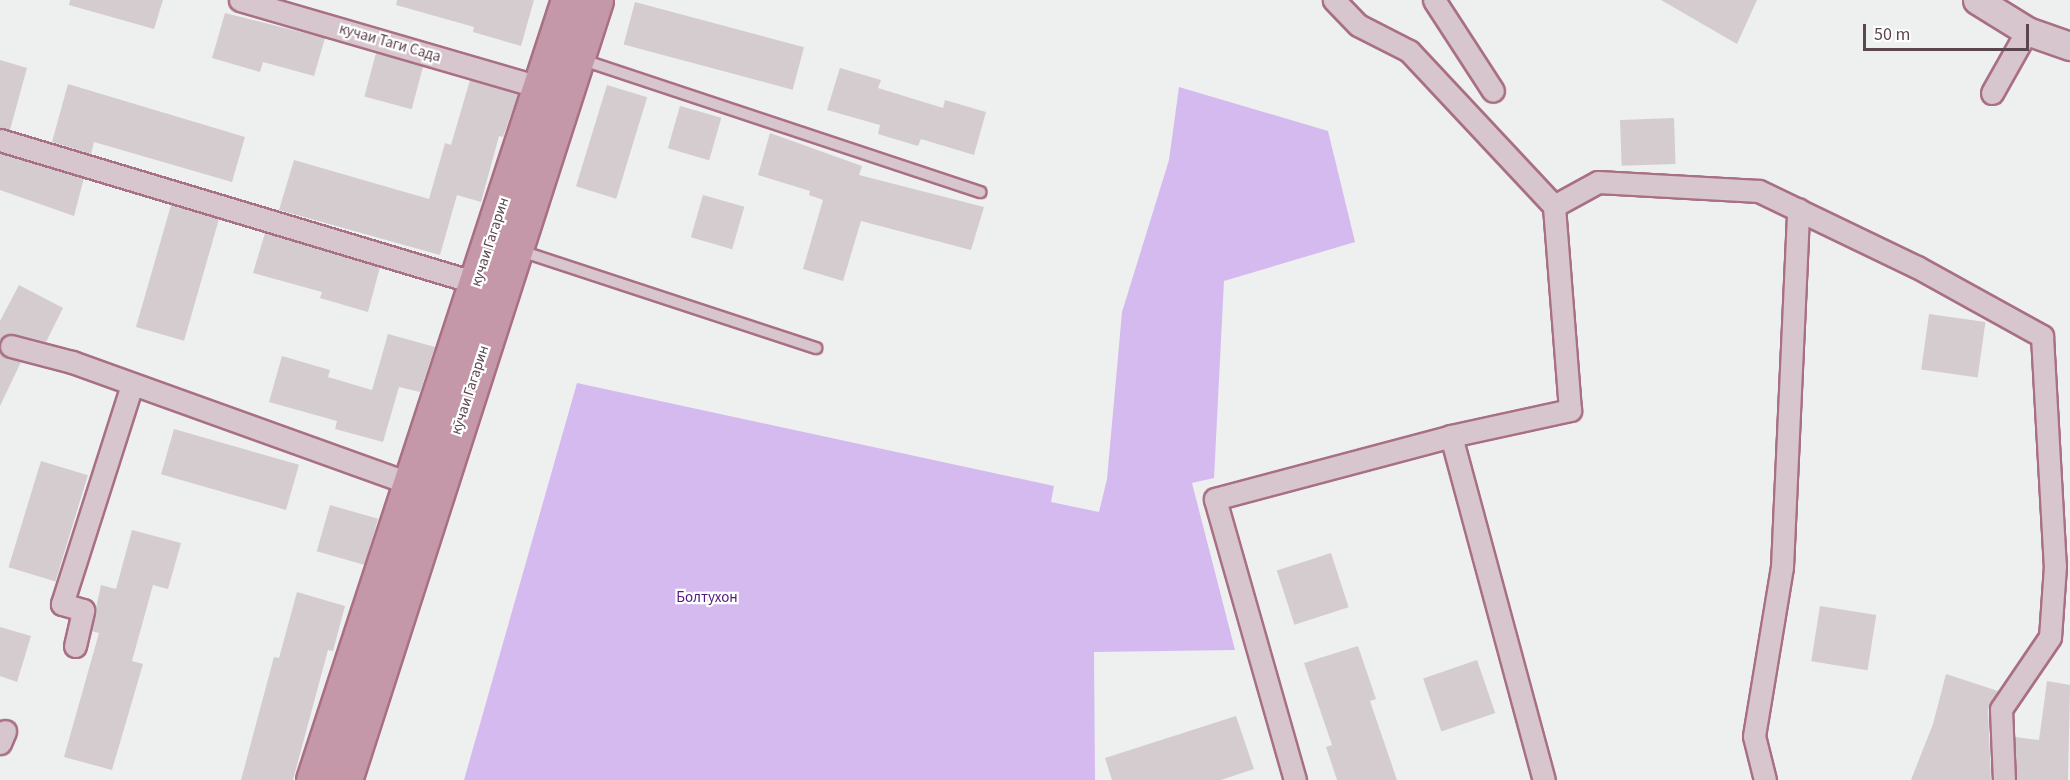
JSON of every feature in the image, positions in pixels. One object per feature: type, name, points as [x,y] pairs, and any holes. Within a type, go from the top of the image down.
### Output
[{"type":"highway","name":"кучаи Гагарин","points":[[408,483],[477,283],[568,0]]},
{"type":"highway","name":"кӯчаи Гагарин","points":[[345,780],[596,0]]},
{"type":"highway","points":[[313,780],[408,483]]},
{"type":"street","name":"кучаи Таги Сада","points":[[240,0],[540,87]]},
{"type":"street","points":[[1295,780],[1215,499],[1451,436],[1570,410],[1554,206],[1409,51],[1358,25],[1334,0]]},
{"type":"street","points":[[1434,0],[1492,91]]},
{"type":"street","points":[[1980,1],[2027,31],[2070,45]]},
{"type":"street","points":[[1992,93],[2027,31]]},
{"type":"street","points":[[0,140],[477,283]]},
{"type":"street","points":[[1554,206],[1598,182],[1759,191],[1917,267],[2042,336],[2062,544],[2050,638],[2001,709],[2004,780]]},
{"type":"street","points":[[1765,780],[1754,736],[1782,567],[1798,209]]},
{"type":"street","points":[[11,346],[72,362],[408,483]]},
{"type":"street","points":[[75,646],[83,610],[62,604],[132,384]]},
{"type":"street","points":[[1451,436],[1544,780]]},
{"type":"lane","points":[[577,58],[980,192]]},
{"type":"lane","points":[[515,249],[816,348]]},
{"type":"green space","name":"Болтухон","points":[[1179,87],[1328,131],[1355,242],[1224,281],[1214,478],[1192,483],[1235,650],[1094,652],[1095,780],[464,780],[577,383],[1054,486],[1051,502],[1099,512],[1107,479],[1122,312],[1169,160]]},
{"type":"building","points":[[70,0],[163,0],[154,29],[69,5]]},
{"type":"building","points":[[397,0],[534,0],[521,46],[473,32],[474,27],[396,5]]},
{"type":"building","points":[[1661,0],[1757,0],[1737,44]]},
{"type":"building","points":[[635,2],[804,47],[793,90],[624,45]]},
{"type":"building","points":[[225,13],[325,38],[314,76],[263,62],[260,72],[212,58]]},
{"type":"building","points":[[376,53],[423,66],[412,109],[364,96]]},
{"type":"building","points":[[0,60],[27,68],[10,130],[0,128]]},
{"type":"building","points":[[840,68],[881,80],[878,88],[943,108],[945,100],[986,112],[974,155],[921,139],[918,146],[878,134],[880,125],[827,110]]},
{"type":"building","points":[[470,80],[518,94],[503,137],[499,136],[481,202],[457,195],[440,255],[279,210],[294,160],[429,199],[445,143],[451,145]]},
{"type":"building","points":[[68,84],[245,137],[232,182],[94,142],[91,154],[52,142]]},
{"type":"building","points":[[607,85],[647,97],[616,199],[576,186]]},
{"type":"building","points":[[680,106],[721,118],[709,160],[668,148]]},
{"type":"building","points":[[1674,118],[1676,164],[1622,166],[1620,120]]},
{"type":"building","points":[[770,133],[862,166],[859,175],[984,207],[971,250],[861,221],[843,281],[803,269],[823,200],[809,195],[810,191],[758,175]]},
{"type":"building","points":[[0,153],[84,178],[74,216],[0,190]]},
{"type":"building","points":[[703,195],[744,207],[732,249],[691,237]]},
{"type":"building","points":[[171,205],[219,219],[184,341],[136,327]]},
{"type":"building","points":[[265,233],[380,267],[368,312],[320,298],[322,292],[253,273]]},
{"type":"building","points":[[19,285],[63,308],[46,342],[14,334],[0,340],[0,321]]},
{"type":"building","points":[[1929,314],[1985,322],[1978,377],[1921,369]]},
{"type":"building","points":[[388,334],[435,347],[420,392],[399,387],[383,442],[335,429],[337,421],[269,402],[282,356],[330,370],[328,377],[372,390]]},
{"type":"building","points":[[0,352],[21,362],[0,406]]},
{"type":"building","points":[[174,429],[299,465],[286,510],[161,474]]},
{"type":"building","points":[[41,461],[88,475],[55,581],[9,567]]},
{"type":"building","points":[[330,505],[378,519],[365,565],[317,551]]},
{"type":"building","points":[[132,530],[181,543],[168,589],[153,585],[132,661],[143,664],[112,770],[64,757],[99,633],[91,631],[101,585],[116,589]]},
{"type":"building","points":[[1331,553],[1349,607],[1294,625],[1277,571]]},
{"type":"building","points":[[297,592],[345,606],[333,651],[328,650],[293,780],[241,780],[274,657],[279,658]]},
{"type":"building","points":[[1820,606],[1876,615],[1868,670],[1811,661]]},
{"type":"building","points":[[0,627],[31,636],[17,682],[0,676]]},
{"type":"building","points":[[1358,646],[1376,699],[1370,701],[1397,780],[1337,780],[1326,747],[1332,745],[1304,663]]},
{"type":"building","points":[[1477,660],[1495,713],[1441,732],[1423,679]]},
{"type":"building","points":[[1946,674],[1998,691],[1988,710],[1991,780],[1911,780],[1933,724]]},
{"type":"building","points":[[2047,681],[2070,685],[2068,780],[2017,780],[2015,737],[2039,740]]},
{"type":"building","points":[[1236,716],[1254,769],[1221,780],[1112,780],[1105,758]]}]
